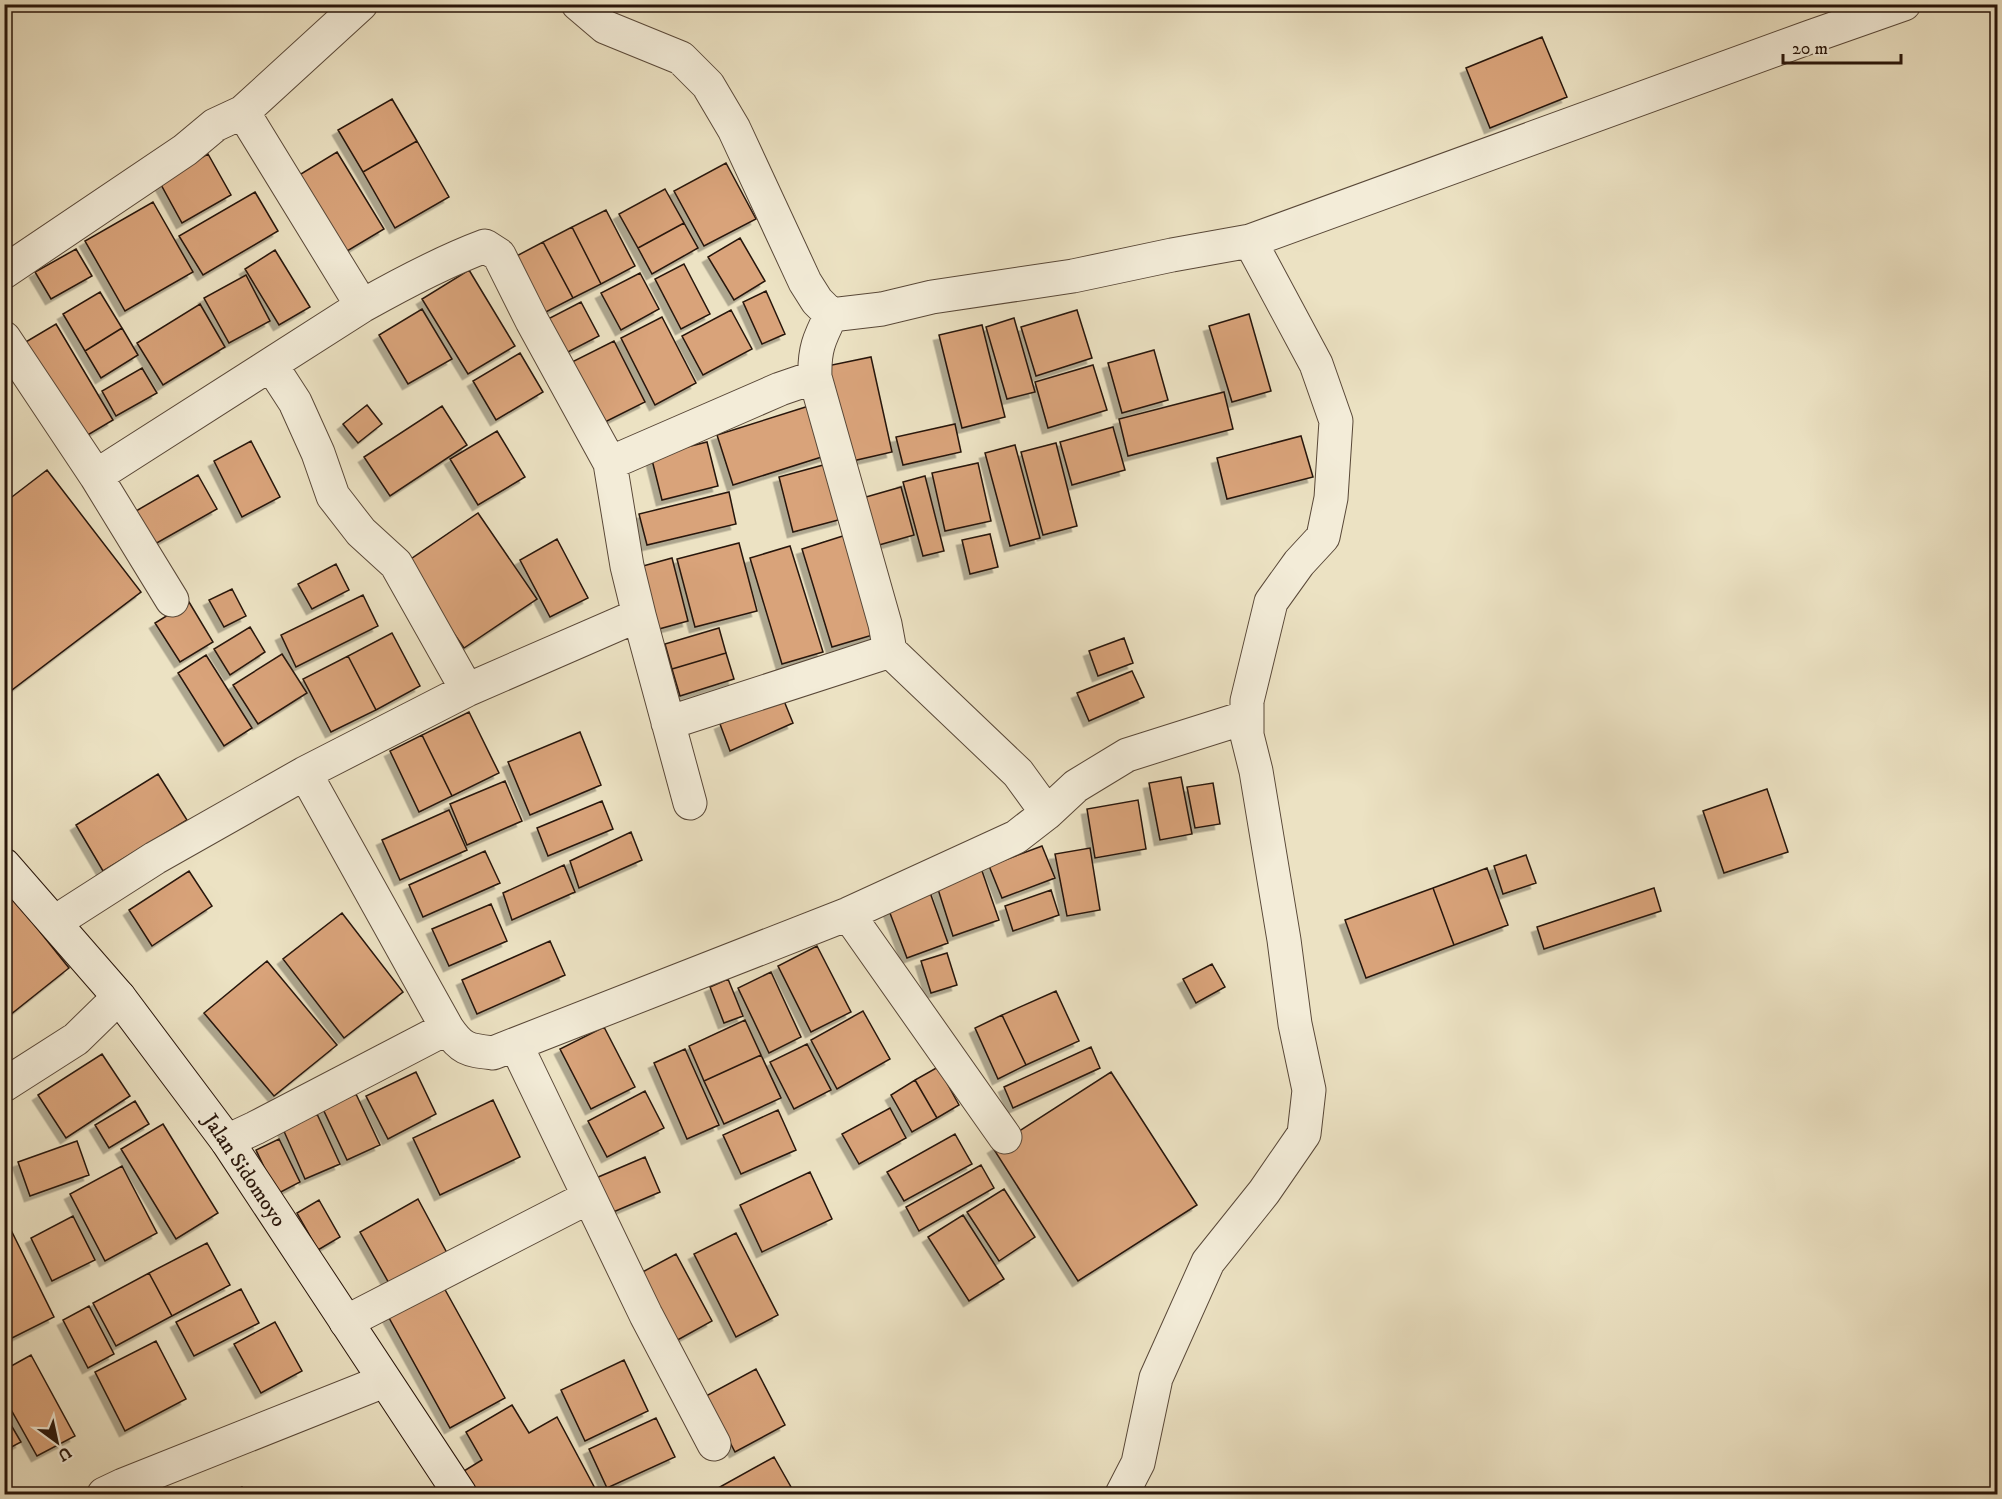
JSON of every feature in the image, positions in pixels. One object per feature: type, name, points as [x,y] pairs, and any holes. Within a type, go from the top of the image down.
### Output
[{"type":"street","points":[[4,272],[185,150],[215,125],[243,112],[361,4]]},
{"type":"street","points":[[578,4],[605,27],[681,58],[708,85],[734,129],[805,282],[816,301],[831,315],[882,309],[932,297],[1073,276],[1250,241],[1904,4]]},
{"type":"street","points":[[243,112],[362,306]]},
{"type":"street","points":[[1122,1494],[1138,1463],[1156,1378],[1208,1262],[1264,1192],[1304,1134],[1309,1090],[1295,1024],[1284,940],[1256,771],[1247,735],[1247,701],[1271,602],[1299,563],[1323,537],[1331,498],[1336,421],[1316,364],[1250,241]]},
{"type":"street","points":[[96,476],[362,306],[485,246],[500,255],[532,321],[610,463],[627,566],[690,803]]},
{"type":"street","points":[[831,315],[814,354],[815,377],[885,624],[890,651],[1018,773],[1047,813]]},
{"type":"street","points":[[4,338],[96,476],[171,600]]},
{"type":"street","points":[[271,364],[295,402],[318,453],[333,496],[361,532],[396,564],[467,690]]},
{"type":"street","points":[[610,463],[780,388],[815,377]]},
{"type":"street","points":[[55,922],[155,858],[305,773],[467,690],[639,615]]},
{"type":"street","points":[[668,723],[890,651]]},
{"type":"street","points":[[305,773],[454,1039],[468,1050],[493,1053],[848,914],[1016,837],[1076,786],[1127,755],[1247,717]]},
{"type":"street","name":"Jalan Sidomoyo","points":[[4,865],[119,997],[227,1141],[460,1494]]},
{"type":"street","points":[[848,914],[1005,1137]]},
{"type":"street","points":[[4,1085],[76,1039],[119,997]]},
{"type":"street","points":[[227,1141],[447,1028]]},
{"type":"street","points":[[516,1045],[646,1315],[714,1444]]},
{"type":"street","points":[[346,1322],[589,1197]]},
{"type":"street","points":[[105,1494],[384,1381]]},
{"type":"building","points":[[1542,37],[1567,97],[1490,128],[1466,68]]},
{"type":"building","points":[[392,99],[417,141],[363,172],[338,130]]},
{"type":"building","points":[[417,141],[449,197],[395,228],[363,172]]},
{"type":"building","points":[[337,152],[384,229],[337,257],[291,180]]},
{"type":"building","points":[[208,154],[231,195],[182,223],[159,181]]},
{"type":"building","points":[[726,163],[756,219],[704,246],[674,191]]},
{"type":"building","points":[[665,189],[684,223],[638,248],[619,214]]},
{"type":"building","points":[[255,192],[278,231],[203,275],[179,236]]},
{"type":"building","points":[[153,202],[193,272],[125,311],[85,241]]},
{"type":"building","points":[[606,210],[635,266],[601,284],[572,227]]},
{"type":"building","points":[[684,223],[698,248],[652,274],[638,248]]},
{"type":"building","points":[[572,227],[601,284],[573,298],[543,242]]},
{"type":"building","points":[[740,238],[765,281],[734,300],[708,257]]},
{"type":"building","points":[[543,242],[573,298],[538,316],[509,260]]},
{"type":"building","points":[[76,249],[92,276],[51,299],[35,272]]},
{"type":"building","points":[[275,250],[310,307],[279,325],[245,269]]},
{"type":"building","points":[[684,264],[710,314],[681,329],[655,279]]},
{"type":"building","points":[[469,270],[515,346],[468,374],[422,299]]},
{"type":"building","points":[[640,273],[659,309],[621,330],[601,293]]},
{"type":"building","points":[[246,275],[270,321],[229,343],[204,298]]},
{"type":"building","points":[[766,291],[785,334],[762,344],[743,302]]},
{"type":"building","points":[[100,292],[122,328],[85,351],[63,314]]},
{"type":"building","points":[[581,302],[599,336],[566,353],[548,319]]},
{"type":"building","points":[[200,304],[225,347],[163,385],[137,343]]},
{"type":"building","points":[[422,309],[452,359],[408,384],[379,335]]},
{"type":"building","points":[[731,310],[752,349],[703,375],[682,336]]},
{"type":"building","points":[[1077,310],[1092,358],[1036,376],[1021,327]]},
{"type":"building","points":[[1249,314],[1271,391],[1232,402],[1209,326]]},
{"type":"building","points":[[662,317],[696,383],[655,405],[621,338]]},
{"type":"building","points":[[1014,318],[1035,392],[1007,399],[986,327]]},
{"type":"building","points":[[56,324],[113,420],[81,439],[24,343]]},
{"type":"building","points":[[982,325],[1005,417],[962,428],[939,335]]},
{"type":"building","points":[[122,328],[138,355],[101,378],[85,351]]},
{"type":"building","points":[[614,341],[645,402],[601,424],[570,363]]},
{"type":"building","points":[[1154,350],[1168,400],[1122,413],[1108,363]]},
{"type":"building","points":[[520,353],[543,392],[496,420],[473,381]]},
{"type":"building","points":[[871,357],[892,452],[848,462],[827,366]]},
{"type":"building","points":[[1093,365],[1107,410],[1048,428],[1035,382]]},
{"type":"building","points":[[142,368],[157,393],[116,416],[102,391]]},
{"type":"building","points":[[1224,392],[1233,429],[1128,456],[1119,419]]},
{"type":"building","points":[[367,405],[382,424],[358,443],[343,424]]},
{"type":"building","points":[[812,405],[828,455],[733,485],[717,435]]},
{"type":"building","points":[[442,406],[467,445],[390,496],[364,457]]},
{"type":"building","points":[[955,424],[961,452],[903,465],[896,437]]},
{"type":"building","points":[[1113,427],[1125,470],[1072,485],[1060,442]]},
{"type":"building","points":[[497,431],[525,477],[478,505],[450,459]]},
{"type":"building","points":[[1301,436],[1313,477],[1227,499],[1217,458]]},
{"type":"building","points":[[251,441],[280,497],[242,517],[214,461]]},
{"type":"building","points":[[707,442],[718,486],[662,500],[651,456]]},
{"type":"building","points":[[1056,443],[1077,526],[1043,535],[1021,452]]},
{"type":"building","points":[[1015,445],[1040,538],[1010,546],[985,453]]},
{"type":"building","points":[[978,463],[991,521],[945,531],[932,473]]},
{"type":"building","points":[[827,464],[842,519],[793,532],[779,477]]},
{"type":"building","points":[[47,470],[141,592],[4,696],[4,503]]},
{"type":"building","points":[[198,475],[217,509],[155,544],[136,511]]},
{"type":"building","points":[[925,476],[944,551],[923,556],[903,482]]},
{"type":"building","points":[[901,487],[914,535],[872,547],[859,499]]},
{"type":"building","points":[[729,492],[736,524],[647,545],[639,514]]},
{"type":"building","points":[[478,513],[537,599],[464,648],[405,563]]},
{"type":"building","points":[[990,534],[998,567],[970,574],[962,540]]},
{"type":"building","points":[[846,535],[876,634],[832,647],[802,549]]},
{"type":"building","points":[[557,539],[588,598],[550,617],[520,560]]},
{"type":"building","points":[[739,543],[757,611],[695,627],[677,559]]},
{"type":"building","points":[[790,546],[823,652],[782,664],[750,558]]},
{"type":"building","points":[[672,558],[688,621],[659,629],[643,566]]},
{"type":"building","points":[[336,564],[349,590],[312,609],[298,584]]},
{"type":"building","points":[[232,589],[246,616],[224,627],[209,600]]},
{"type":"building","points":[[363,595],[378,626],[296,667],[281,635]]},
{"type":"building","points":[[189,602],[213,642],[180,662],[155,623]]},
{"type":"building","points":[[250,627],[265,652],[230,675],[214,649]]},
{"type":"building","points":[[719,628],[726,653],[672,669],[665,644]]},
{"type":"building","points":[[392,633],[420,686],[376,710],[348,656]]},
{"type":"building","points":[[1124,638],[1133,663],[1098,676],[1089,651]]},
{"type":"building","points":[[726,653],[734,679],[680,696],[672,669]]},
{"type":"building","points":[[282,654],[307,693],[258,724],[233,685]]},
{"type":"building","points":[[206,655],[252,728],[224,746],[178,673]]},
{"type":"building","points":[[348,656],[376,710],[331,732],[303,679]]},
{"type":"building","points":[[1132,671],[1144,697],[1089,721],[1077,693]]},
{"type":"building","points":[[782,696],[793,723],[730,751],[720,724]]},
{"type":"building","points":[[469,712],[499,773],[452,796],[422,735]]},
{"type":"building","points":[[580,732],[601,785],[530,815],[508,762]]},
{"type":"building","points":[[422,735],[452,796],[419,812],[390,751]]},
{"type":"building","points":[[158,774],[187,820],[103,871],[76,825]]},
{"type":"building","points":[[1181,777],[1192,834],[1160,840],[1149,783]]},
{"type":"building","points":[[505,781],[522,821],[467,845],[450,804]]},
{"type":"building","points":[[1213,783],[1220,824],[1195,828],[1187,787]]},
{"type":"building","points":[[1767,789],[1788,852],[1724,873],[1703,811]]},
{"type":"building","points":[[1138,800],[1146,849],[1095,858],[1087,809]]},
{"type":"building","points":[[602,801],[613,829],[548,856],[537,828]]},
{"type":"building","points":[[449,810],[467,850],[400,880],[382,840]]},
{"type":"building","points":[[631,832],[642,860],[579,888],[570,861]]},
{"type":"building","points":[[1042,846],[1055,878],[1002,898],[989,866]]},
{"type":"building","points":[[1090,848],[1100,910],[1067,916],[1055,854]]},
{"type":"building","points":[[485,851],[500,883],[423,917],[409,885]]},
{"type":"building","points":[[1526,855],[1536,883],[1503,894],[1494,866]]},
{"type":"building","points":[[564,865],[575,892],[512,920],[503,893]]},
{"type":"building","points":[[981,868],[999,920],[953,936],[936,883]]},
{"type":"building","points":[[1487,868],[1508,925],[1454,945],[1433,888]]},
{"type":"building","points":[[189,871],[212,906],[152,946],[129,910]]},
{"type":"building","points":[[927,884],[948,943],[907,958],[885,900]]},
{"type":"building","points":[[4,887],[69,968],[10,1015],[4,1008]]},
{"type":"building","points":[[1433,888],[1454,945],[1366,978],[1345,920]]},
{"type":"building","points":[[1654,888],[1661,911],[1544,949],[1537,927]]},
{"type":"building","points":[[1051,890],[1059,915],[1013,931],[1005,906]]},
{"type":"building","points":[[491,904],[507,941],[449,966],[432,929]]},
{"type":"building","points":[[342,913],[403,992],[344,1038],[283,959]]},
{"type":"building","points":[[550,941],[565,975],[477,1014],[462,980]]},
{"type":"building","points":[[817,946],[851,1012],[811,1032],[778,966]]},
{"type":"building","points":[[947,953],[957,985],[931,993],[921,961]]},
{"type":"building","points":[[267,961],[337,1045],[274,1096],[204,1013]]},
{"type":"building","points":[[1212,964],[1225,987],[1196,1003],[1183,979]]},
{"type":"building","points":[[771,972],[801,1037],[769,1053],[738,988]]},
{"type":"building","points":[[728,979],[743,1016],[724,1023],[710,987]]},
{"type":"building","points":[[1056,991],[1079,1041],[1026,1065],[1002,1015]]},
{"type":"building","points":[[863,1011],[890,1059],[837,1089],[811,1040]]},
{"type":"building","points":[[1002,1015],[1026,1065],[998,1079],[975,1028]]},
{"type":"building","points":[[745,1020],[761,1055],[704,1081],[689,1046]]},
{"type":"building","points":[[604,1027],[635,1087],[591,1109],[560,1049]]},
{"type":"building","points":[[807,1044],[831,1090],[794,1109],[770,1062]]},
{"type":"building","points":[[1091,1047],[1100,1068],[1013,1108],[1004,1087]]},
{"type":"building","points":[[685,1049],[719,1125],[687,1139],[654,1063]]},
{"type":"building","points":[[102,1054],[130,1096],[66,1138],[38,1095]]},
{"type":"building","points":[[761,1055],[781,1098],[724,1124],[704,1081]]},
{"type":"building","points":[[938,1067],[959,1105],[937,1118],[915,1080]]},
{"type":"building","points":[[416,1072],[436,1114],[388,1139],[366,1096]]},
{"type":"building","points":[[1111,1072],[1197,1205],[1078,1281],[993,1148]]},
{"type":"building","points":[[915,1080],[937,1118],[912,1132],[891,1095]]},
{"type":"building","points":[[645,1091],[664,1128],[607,1157],[588,1121]]},
{"type":"building","points":[[356,1094],[380,1145],[347,1160],[323,1109]]},
{"type":"building","points":[[493,1100],[520,1157],[440,1195],[413,1138]]},
{"type":"building","points":[[135,1101],[149,1124],[109,1148],[95,1125]]},
{"type":"building","points":[[890,1108],[906,1138],[859,1164],[842,1134]]},
{"type":"building","points":[[778,1110],[796,1150],[741,1174],[723,1135]]},
{"type":"building","points":[[317,1114],[340,1164],[305,1179],[283,1129]]},
{"type":"building","points":[[163,1124],[218,1213],[176,1239],[121,1149]]},
{"type":"building","points":[[955,1134],[972,1164],[904,1201],[887,1172]]},
{"type":"building","points":[[279,1139],[300,1182],[277,1194],[256,1150]]},
{"type":"building","points":[[77,1141],[89,1175],[30,1196],[18,1162]]},
{"type":"building","points":[[645,1157],[660,1192],[611,1213],[596,1178]]},
{"type":"building","points":[[981,1165],[994,1188],[919,1231],[906,1207]]},
{"type":"building","points":[[122,1166],[157,1233],[105,1261],[70,1194]]},
{"type":"building","points":[[810,1172],[832,1219],[762,1252],[740,1205]]},
{"type":"building","points":[[1004,1189],[1035,1237],[999,1261],[967,1212]]},
{"type":"building","points":[[418,1199],[447,1253],[390,1285],[360,1232]]},
{"type":"building","points":[[319,1200],[340,1237],[318,1250],[297,1213]]},
{"type":"building","points":[[963,1215],[1004,1279],[969,1301],[928,1237]]},
{"type":"building","points":[[73,1216],[95,1260],[52,1281],[31,1238]]},
{"type":"building","points":[[11,1230],[54,1317],[4,1342],[4,1234]]},
{"type":"building","points":[[736,1233],[778,1315],[736,1337],[694,1254]]},
{"type":"building","points":[[207,1243],[230,1285],[172,1316],[149,1273]]},
{"type":"building","points":[[676,1254],[712,1321],[674,1342],[637,1275]]},
{"type":"building","points":[[149,1273],[172,1316],[116,1346],[93,1303]]},
{"type":"building","points":[[443,1286],[505,1398],[450,1428],[388,1316]]},
{"type":"building","points":[[241,1289],[259,1323],[194,1356],[176,1322]]},
{"type":"building","points":[[89,1306],[114,1354],[88,1368],[63,1320]]},
{"type":"building","points":[[275,1322],[302,1371],[261,1393],[234,1344]]},
{"type":"building","points":[[156,1341],[186,1399],[125,1431],[95,1372]]},
{"type":"building","points":[[31,1355],[75,1436],[37,1456],[4,1397],[4,1370]]},
{"type":"building","points":[[624,1360],[648,1411],[585,1441],[561,1390]]},
{"type":"building","points":[[756,1369],[785,1425],[735,1452],[706,1396]]},
{"type":"building","points":[[512,1405],[529,1433],[557,1417],[598,1494],[472,1494],[459,1474],[482,1460],[466,1432]]},
{"type":"building","points":[[4,1413],[21,1442],[4,1451]]},
{"type":"building","points":[[656,1418],[675,1457],[607,1488],[589,1449]]},
{"type":"building","points":[[774,1457],[795,1494],[722,1494],[718,1488]]},
{"type":"building","points":[[242,1487],[246,1494],[227,1494]]}]
